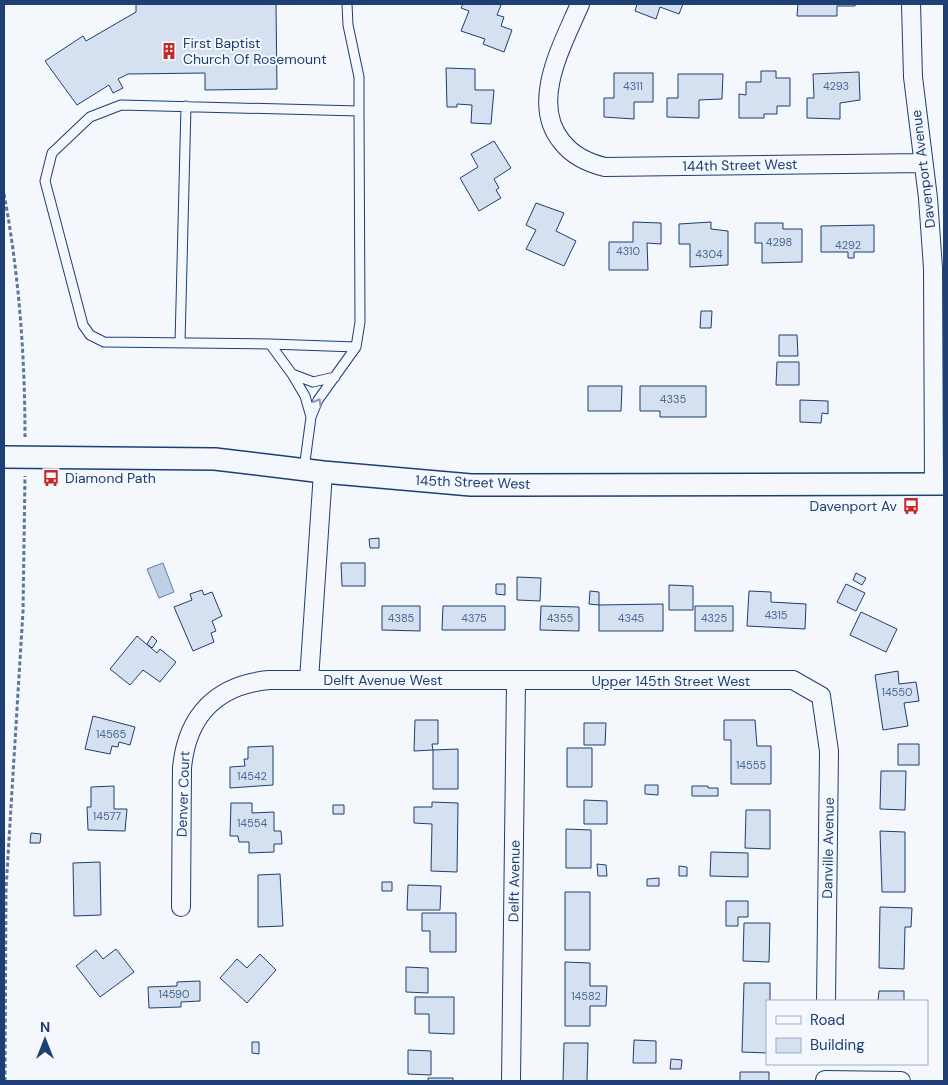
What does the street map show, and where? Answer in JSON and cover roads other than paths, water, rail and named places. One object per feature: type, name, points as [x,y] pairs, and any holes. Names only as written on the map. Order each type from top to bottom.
[{"type":"street","name":"144th Street West","points":[[580,4],[550,81],[547,96],[549,119],[555,132],[564,145],[583,160],[605,167],[923,163]]},
{"type":"street","name":"Davenport Avenue","points":[[911,4],[913,77],[931,232],[939,484]]},
{"type":"street","name":"145th Street West","points":[[4,457],[215,459],[471,485],[939,484]]},
{"type":"street","name":"Delft Avenue West","points":[[314,470],[309,680],[516,681]]},
{"type":"street","name":"Denver Court","points":[[181,907],[183,750],[188,734],[196,719],[220,694],[252,682],[309,680]]},
{"type":"street","name":"Upper 145th Street West","points":[[516,681],[793,680],[822,696]]},
{"type":"street","name":"Delft Avenue","points":[[511,1081],[516,681]]},
{"type":"street","name":"Danville Avenue","points":[[822,696],[829,751],[826,1000]]},
{"type":"street","points":[[825,1075],[901,1081]]},
{"type":"lane","points":[[310,417],[318,400],[356,347],[360,322],[359,77],[348,25],[347,4]]},
{"type":"lane","points":[[356,347],[104,342],[90,336],[83,325],[45,180],[52,152],[90,117],[121,105],[359,110]]},
{"type":"lane","points":[[180,343],[186,106]]},
{"type":"lane","points":[[270,344],[305,396],[310,417],[314,470]]},
{"type":"lane","points":[[292,374],[313,382],[335,376]]},
{"type":"water","points":[[163,563],[174,592],[159,598],[147,569]]},
{"type":"place","name":"First Baptist Church Of Rosemount","points":[[169,51]]},
{"type":"place","name":"Diamond Path","points":[[51,478]]},
{"type":"place","name":"Davenport Av","points":[[911,506]]}]
